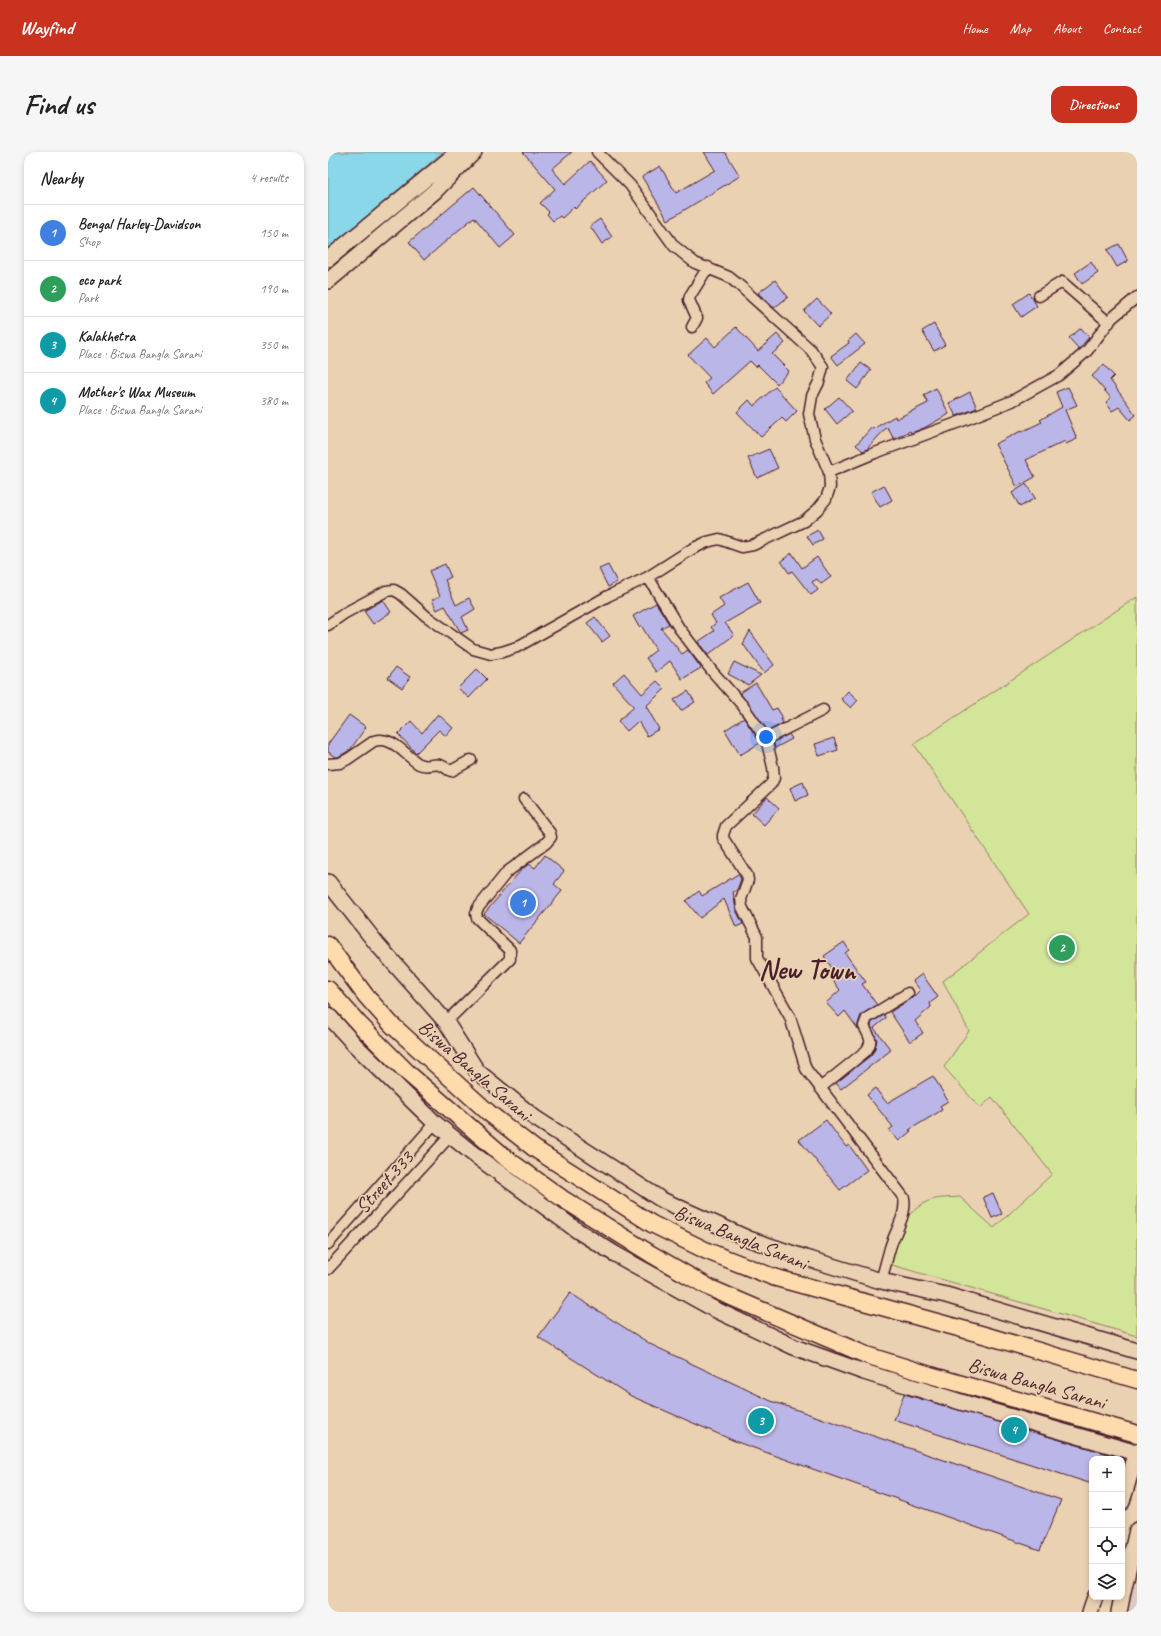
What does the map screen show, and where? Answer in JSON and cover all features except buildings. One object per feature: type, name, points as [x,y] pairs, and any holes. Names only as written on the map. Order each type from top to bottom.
[{"type":"main road","name":"Biswa Bangla Sarani","points":[[328,945],[366,996],[391,1024],[489,1113],[535,1149],[652,1224],[707,1251],[773,1277],[984,1335],[1137,1380]]},
{"type":"main road","name":"Biswa Bangla Sarani","points":[[328,989],[360,1025],[409,1074],[508,1159],[563,1199],[651,1254],[710,1288],[866,1355],[930,1375],[1137,1434]]},
{"type":"street","points":[[328,259],[458,152]]},
{"type":"street","points":[[328,281],[435,191],[474,152]]},
{"type":"street","points":[[328,624],[386,591],[394,590],[401,594],[426,616],[473,649],[482,653],[491,654],[517,647],[608,596],[648,577],[692,549],[707,542],[719,539],[742,547],[753,545],[804,521],[817,510],[826,499],[830,487],[829,472],[815,439],[809,414],[812,396],[819,382],[823,367],[811,350],[729,277],[696,263],[674,246],[630,185],[597,152]]},
{"type":"street","points":[[692,327],[697,318],[689,300],[690,296],[708,267]]},
{"type":"street","points":[[1039,296],[1062,282],[1109,323]]},
{"type":"street","points":[[829,472],[876,452],[1012,401],[1059,375],[1087,351],[1109,323],[1137,297]]},
{"type":"street","points":[[648,577],[679,628],[712,671],[743,706],[766,739],[773,767],[774,778],[771,784],[726,826],[723,838],[747,875],[748,880],[741,899],[742,907],[757,937],[757,958],[790,1017],[806,1068],[904,1198],[905,1204],[902,1217],[890,1248],[881,1281]]},
{"type":"street","points":[[766,739],[823,710]]},
{"type":"street","points":[[328,764],[344,761],[379,739],[386,740],[394,744],[419,764],[425,766],[440,764],[451,771],[471,760]]},
{"type":"street","points":[[446,1022],[510,958],[510,950],[478,918],[476,913],[478,908],[507,872],[546,843],[551,837],[550,833],[524,799]]},
{"type":"street","points":[[328,882],[377,944],[446,1022],[477,1071],[492,1085],[535,1118],[662,1200],[749,1239],[881,1281],[946,1294],[1137,1351]]},
{"type":"street","points":[[820,1088],[866,1051],[871,1041],[864,1026],[867,1018],[908,993]]},
{"type":"street","points":[[328,1015],[355,1045],[450,1136],[472,1154],[578,1231],[615,1254],[712,1308],[794,1347],[864,1372],[977,1407],[1137,1452],[1125,1492]]},
{"type":"street","name":"Street 333","points":[[328,1244],[435,1123]]},
{"type":"street","name":"Street 333","points":[[328,1270],[450,1136]]},
{"type":"street","points":[[1125,1583],[1137,1530]]},
{"type":"street","points":[[1090,1612],[1094,1600]]},
{"type":"street","points":[[1119,1612],[1121,1600]]},
{"type":"shaded area","points":[[1137,1549],[1137,1612],[1119,1612],[1122,1600],[1125,1600],[1125,1591]]},
{"type":"green space","points":[[1137,597],[1137,1336],[892,1265],[897,1238],[903,1223],[911,1213],[926,1202],[936,1199],[960,1197],[994,1228],[1052,1174],[992,1097],[980,1108],[944,1067],[969,1031],[943,981],[1029,914],[914,744]]},
{"type":"water","points":[[328,152],[443,152],[328,249]]},
{"type":"place","name":"Bengal Harley-Davidson","points":[[523,903]]},
{"type":"place","name":"eco park","points":[[1062,948]]},
{"type":"place","name":"Kalakhetra","points":[[761,1421]]},
{"type":"place","name":"Mother's Wax Museum","points":[[1014,1430]]},
{"type":"district","name":"New Town","points":[[807,969]]}]
